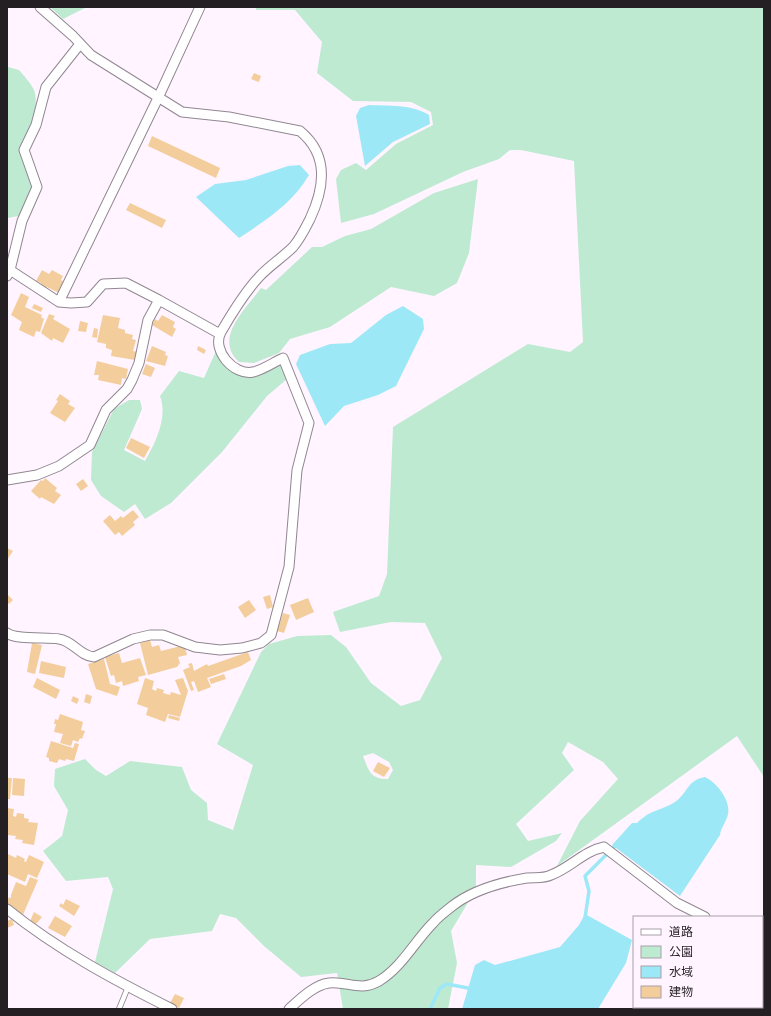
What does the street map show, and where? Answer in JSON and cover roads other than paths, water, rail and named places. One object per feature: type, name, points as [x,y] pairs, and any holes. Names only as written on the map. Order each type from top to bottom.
[{"type":"street","points":[[8,637],[60,639],[75,646],[88,656],[94,657],[134,639],[150,635],[163,635],[207,650],[242,648],[261,643],[270,635],[282,599],[289,568],[297,470],[309,423],[283,358],[252,372],[238,370],[221,354],[220,334],[242,298],[259,277],[293,247],[303,233],[320,197],[322,185],[321,167],[317,153],[300,131],[229,116],[182,112],[91,55],[40,7]]},
{"type":"street","points":[[59,302],[158,98],[200,7]]},
{"type":"street","points":[[80,44],[46,88],[36,125],[24,150],[38,187],[22,221],[9,273],[59,302],[87,302],[103,284],[126,283],[220,334]]},
{"type":"street","points":[[7,480],[37,475],[48,471],[59,466],[90,445],[106,410],[127,389],[132,380],[139,363],[148,320],[159,300]]},
{"type":"street","points":[[289,1009],[316,987],[328,983],[341,983],[356,987],[369,985],[380,980],[407,954],[433,922],[453,906],[478,892],[506,883],[551,876],[595,849],[604,847],[677,903],[703,916]]},
{"type":"street","points":[[7,909],[23,922],[103,974],[172,1009]]},
{"type":"lane","points":[[119,1009],[128,987]]},
{"type":"water","points":[[369,105],[400,106],[422,111],[429,115],[430,124],[393,142],[365,166],[356,116],[360,108]]},
{"type":"water","points":[[300,165],[309,175],[295,195],[278,211],[239,238],[196,197],[215,184],[246,180],[288,166]]},
{"type":"water","points":[[403,306],[423,319],[424,329],[396,386],[378,395],[344,406],[325,426],[296,364],[300,355],[330,344],[351,343],[386,315]]},
{"type":"water","points":[[705,777],[714,783],[722,792],[727,803],[728,814],[720,835],[680,896],[612,845],[632,823],[637,823],[647,815],[675,802],[691,784]]},
{"type":"water","points":[[585,914],[632,940],[626,963],[598,1009],[462,1009],[475,965],[484,960],[495,965],[560,947],[579,925]]},
{"type":"waterway","points":[[585,918],[589,891],[585,876],[617,844]]},
{"type":"waterway","points":[[430,1009],[440,988],[447,984],[473,989]]}]
